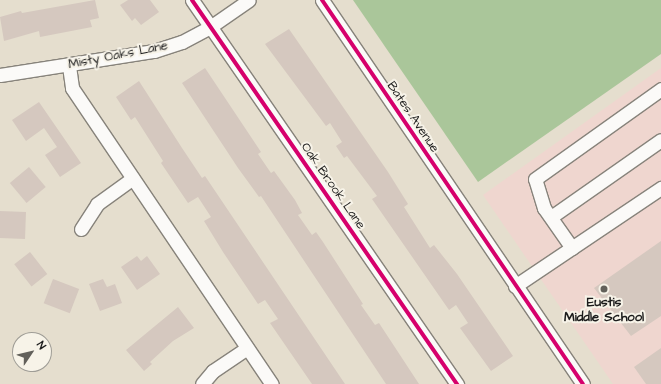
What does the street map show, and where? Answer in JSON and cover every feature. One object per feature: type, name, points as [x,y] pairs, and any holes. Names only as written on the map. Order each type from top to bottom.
[{"type":"street","name":"Oak Brook Lane","points":[[192,0],[457,384]]},
{"type":"street","name":"Misty Oaks Lane","points":[[0,75],[70,66],[154,51],[182,42],[210,27],[249,0]]},
{"type":"street","name":"Bates Avenue","points":[[322,0],[583,384]]},
{"type":"street","points":[[70,66],[72,88],[272,384]]},
{"type":"street","points":[[572,248],[539,196],[535,178],[661,89]]},
{"type":"street","points":[[551,217],[661,140]]},
{"type":"street","points":[[81,229],[97,204],[133,178]]},
{"type":"street","points":[[515,286],[661,188]]},
{"type":"street","points":[[202,384],[213,371],[247,348]]},
{"type":"shaded area","name":"Eustis Middle School","points":[[661,68],[661,384],[613,384],[483,195]]},
{"type":"green space","points":[[353,0],[661,0],[661,54],[478,182]]},
{"type":"building","points":[[95,0],[99,18],[90,20],[92,27],[40,37],[39,31],[4,41],[0,17],[21,11],[22,13]]},
{"type":"building","points":[[128,0],[150,0],[159,12],[141,25],[135,18],[132,21],[120,5]]},
{"type":"building","points":[[289,29],[388,172],[408,204],[404,207],[430,248],[434,245],[457,274],[513,356],[491,371],[460,328],[468,323],[456,305],[449,310],[372,199],[377,196],[347,156],[344,158],[336,146],[342,142],[330,123],[326,126],[265,44]]},
{"type":"building","points":[[205,68],[261,152],[258,154],[271,173],[274,171],[295,200],[302,213],[298,215],[312,235],[316,232],[363,304],[361,305],[375,325],[379,323],[419,384],[386,384],[261,196],[259,197],[238,168],[182,83]]},
{"type":"building","points":[[139,81],[202,178],[205,176],[345,384],[312,384],[270,323],[278,319],[265,300],[258,304],[204,221],[211,217],[198,197],[188,203],[161,163],[163,161],[135,117],[131,120],[116,97]]},
{"type":"building","points":[[39,102],[81,163],[60,177],[45,155],[57,147],[44,128],[26,141],[12,120]]},
{"type":"building","points":[[29,167],[46,187],[27,203],[10,183]]},
{"type":"building","points":[[0,211],[26,212],[25,239],[0,238]]},
{"type":"building","points":[[661,241],[661,316],[631,336],[594,288]]},
{"type":"building","points":[[30,252],[47,274],[31,286],[14,264]]},
{"type":"building","points":[[137,256],[141,261],[147,256],[160,274],[137,290],[121,267]]},
{"type":"building","points":[[53,279],[79,289],[70,313],[44,303]]},
{"type":"building","points":[[103,279],[107,287],[115,284],[122,303],[100,311],[89,284]]},
{"type":"building","points":[[178,307],[194,328],[173,341],[150,362],[152,364],[144,371],[126,350]]},
{"type":"building","points":[[661,348],[661,384],[646,384],[634,367]]},
{"type":"cycle path","points":[[192,0],[457,384]]},
{"type":"cycle path","points":[[322,0],[583,384]]},
{"type":"place","name":"Eustis Middle School","points":[[604,289]]}]
